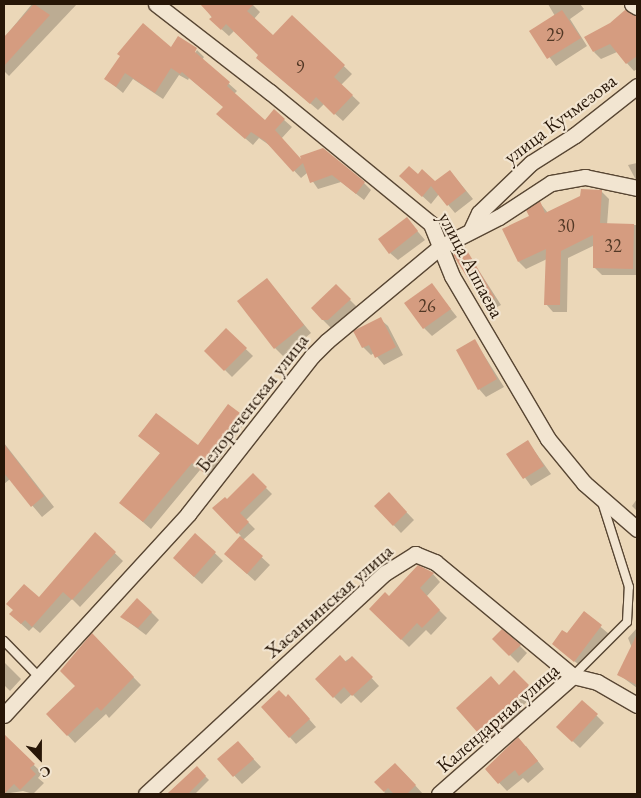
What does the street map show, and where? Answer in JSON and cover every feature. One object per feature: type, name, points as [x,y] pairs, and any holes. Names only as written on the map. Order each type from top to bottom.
[{"type":"street","name":"улица Аппаева","points":[[156,4],[418,210],[431,224],[452,276],[548,439],[578,477],[637,529]]},
{"type":"street","points":[[632,4],[637,8]]},
{"type":"street","name":"улица Кучмезова","points":[[471,230],[479,213],[531,163],[575,135],[634,91]]},
{"type":"street","name":"Белореченская улица","points":[[4,715],[188,514],[312,356],[440,247],[551,183],[570,177],[585,177],[637,188]]},
{"type":"street","name":"Хасаньинская улица","points":[[146,794],[384,573],[415,554],[435,562],[573,676]]},
{"type":"street","name":"Календарная улица","points":[[439,794],[573,676],[597,682],[637,705]]},
{"type":"lane","points":[[573,676],[626,622],[629,587],[601,496]]},
{"type":"lane","points":[[4,641],[38,676]]},
{"type":"building","points":[[34,4],[50,15],[4,66],[4,37]]},
{"type":"building","points":[[200,4],[254,4],[247,11],[273,35],[292,15],[345,65],[334,77],[353,95],[334,115],[316,97],[310,104],[256,58],[258,55],[226,24],[221,30],[209,19],[212,17]]},
{"type":"building","points":[[562,10],[581,38],[547,59],[529,31]]},
{"type":"building","points":[[625,10],[637,16],[637,56],[626,64],[610,44],[593,52],[584,37],[610,23]]},
{"type":"building","points":[[143,23],[171,47],[178,36],[197,48],[195,52],[230,82],[227,86],[265,120],[274,109],[285,119],[275,130],[301,159],[300,156],[323,148],[365,182],[356,194],[332,175],[310,183],[303,163],[293,172],[265,141],[251,132],[245,139],[216,114],[223,107],[182,72],[180,74],[171,68],[155,93],[125,73],[116,87],[104,79],[120,56],[117,54]]},
{"type":"building","points":[[409,166],[418,174],[422,169],[435,181],[450,170],[466,191],[447,206],[431,186],[422,197],[399,176]]},
{"type":"building","points":[[581,189],[602,190],[600,223],[634,224],[633,269],[593,268],[593,235],[561,251],[560,305],[544,305],[546,249],[518,262],[502,229],[529,216],[526,210],[540,201],[545,213],[580,196]]},
{"type":"building","points":[[407,217],[418,231],[389,254],[378,239]]},
{"type":"building","points":[[465,247],[495,298],[484,304],[453,255]]},
{"type":"building","points":[[267,278],[304,325],[274,349],[237,301]]},
{"type":"building","points":[[432,283],[451,309],[423,329],[404,303]]},
{"type":"building","points":[[336,284],[351,299],[328,320],[322,320],[311,308]]},
{"type":"building","points":[[381,317],[396,347],[375,358],[369,345],[362,348],[353,331]]},
{"type":"building","points":[[226,328],[247,348],[224,371],[204,351]]},
{"type":"building","points":[[475,339],[497,379],[478,390],[456,350]]},
{"type":"building","points":[[228,404],[240,413],[210,455],[213,458],[203,472],[192,463],[143,522],[119,503],[160,453],[138,436],[156,413],[198,445]]},
{"type":"building","points":[[528,440],[544,466],[523,479],[506,454]]},
{"type":"building","points":[[4,444],[44,496],[31,507],[4,473]]},
{"type":"building","points":[[253,473],[267,487],[240,513],[249,522],[237,534],[212,508],[225,497],[227,499]]},
{"type":"building","points":[[389,492],[407,512],[393,526],[374,506]]},
{"type":"building","points":[[95,532],[116,552],[72,600],[63,592],[32,627],[25,620],[21,624],[9,614],[13,610],[6,604],[24,584],[39,597]]},
{"type":"building","points":[[195,533],[216,552],[194,577],[173,558]]},
{"type":"building","points":[[240,536],[263,556],[247,574],[224,554]]},
{"type":"building","points":[[418,565],[434,573],[420,588],[440,610],[422,628],[417,623],[401,640],[369,609],[385,592],[389,596]]},
{"type":"building","points":[[137,598],[152,612],[138,628],[120,617]]},
{"type":"building","points":[[584,611],[602,625],[574,662],[552,644],[562,630],[567,633]]},
{"type":"building","points":[[502,629],[521,645],[509,656],[492,639]]},
{"type":"building","points":[[92,633],[134,677],[101,711],[97,707],[67,736],[46,714],[75,686],[60,671]]},
{"type":"building","points":[[637,634],[637,685],[617,675]]},
{"type":"building","points":[[340,655],[346,662],[352,656],[373,677],[352,696],[344,687],[333,698],[315,679]]},
{"type":"building","points":[[514,670],[529,685],[514,701],[518,705],[503,719],[506,722],[485,741],[456,708],[491,676],[499,685]]},
{"type":"building","points":[[279,690],[286,697],[288,694],[310,719],[289,738],[261,707]]},
{"type":"building","points":[[582,700],[598,714],[572,742],[556,727]]},
{"type":"building","points":[[4,734],[35,764],[30,768],[36,774],[20,790],[14,784],[4,794]]},
{"type":"building","points":[[518,737],[538,761],[519,776],[515,770],[498,784],[485,769]]},
{"type":"building","points":[[238,741],[254,759],[233,777],[217,759]]},
{"type":"building","points":[[395,763],[416,785],[407,794],[394,794],[388,788],[384,792],[374,782]]},
{"type":"building","points":[[197,766],[206,776],[188,794],[167,794]]}]
